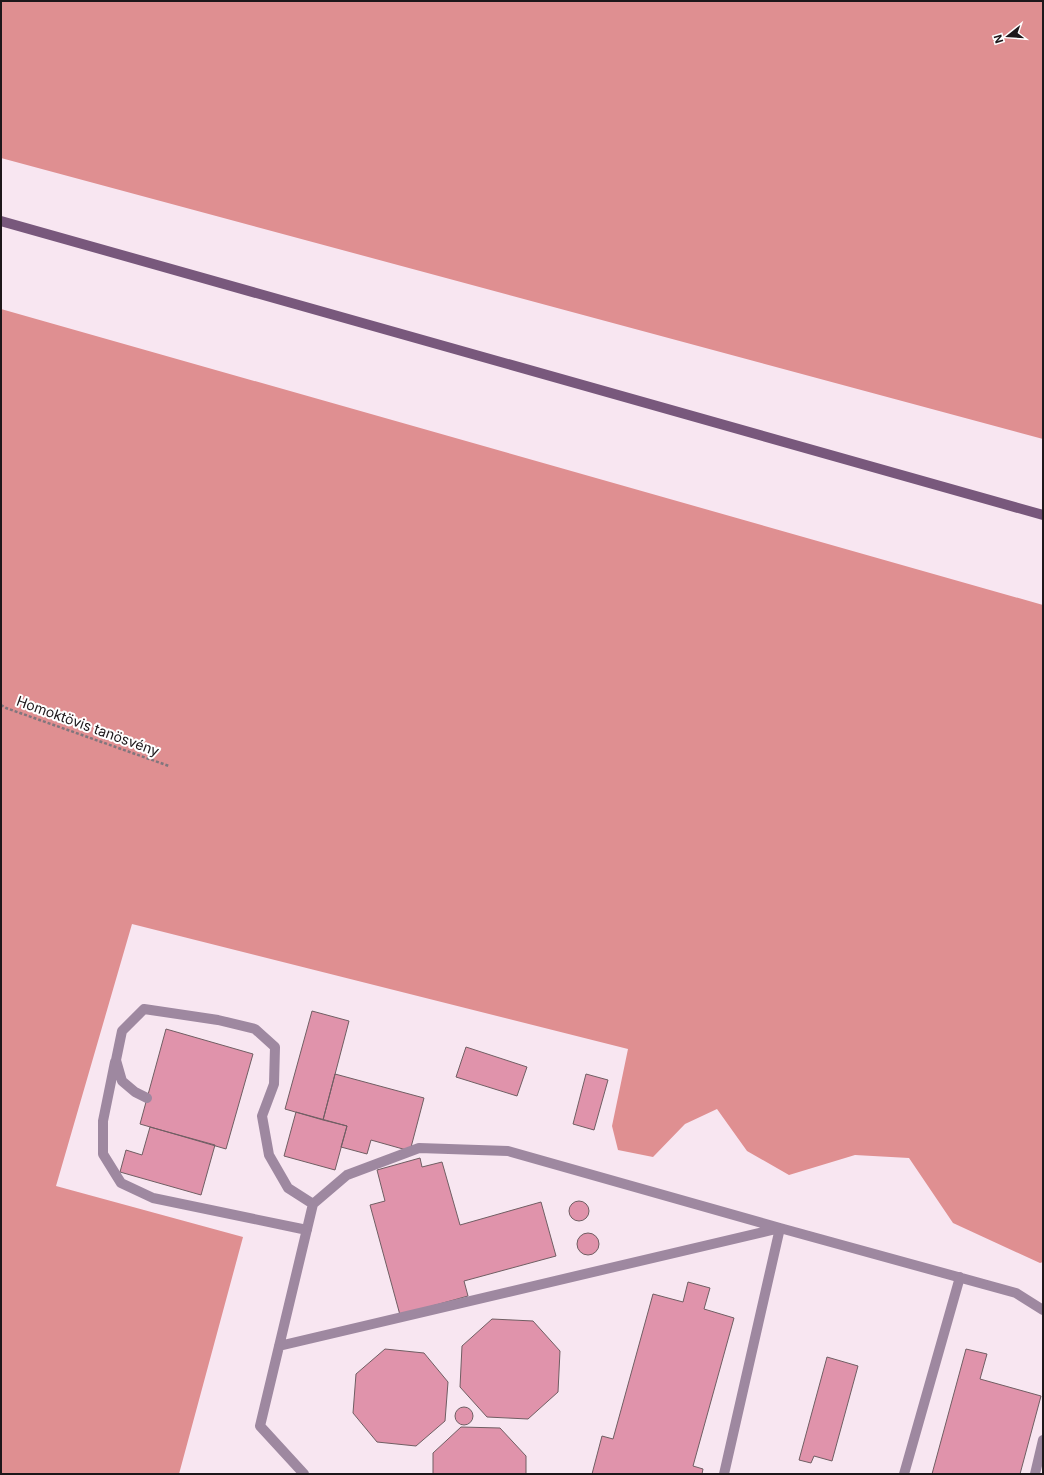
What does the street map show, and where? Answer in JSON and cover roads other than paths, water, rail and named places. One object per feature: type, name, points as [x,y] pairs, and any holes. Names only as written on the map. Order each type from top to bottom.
[{"type":"main road","points":[[1,221],[1043,515]]},
{"type":"lane","points":[[307,1230],[153,1198],[121,1183],[103,1154],[102,1121],[122,1031],[144,1009],[218,1020],[255,1030],[276,1047],[274,1084],[262,1116],[270,1155],[288,1188],[313,1204]]},
{"type":"lane","points":[[116,1060],[122,1081],[135,1092],[147,1098]]},
{"type":"lane","points":[[304,1474],[260,1426],[313,1204],[347,1175],[419,1148],[508,1151],[1016,1293],[1043,1310]]},
{"type":"lane","points":[[279,1346],[780,1228]]},
{"type":"lane","points":[[724,1474],[780,1228]]},
{"type":"lane","points":[[904,1474],[960,1277]]},
{"type":"lane","points":[[1035,1474],[1043,1440]]}]
